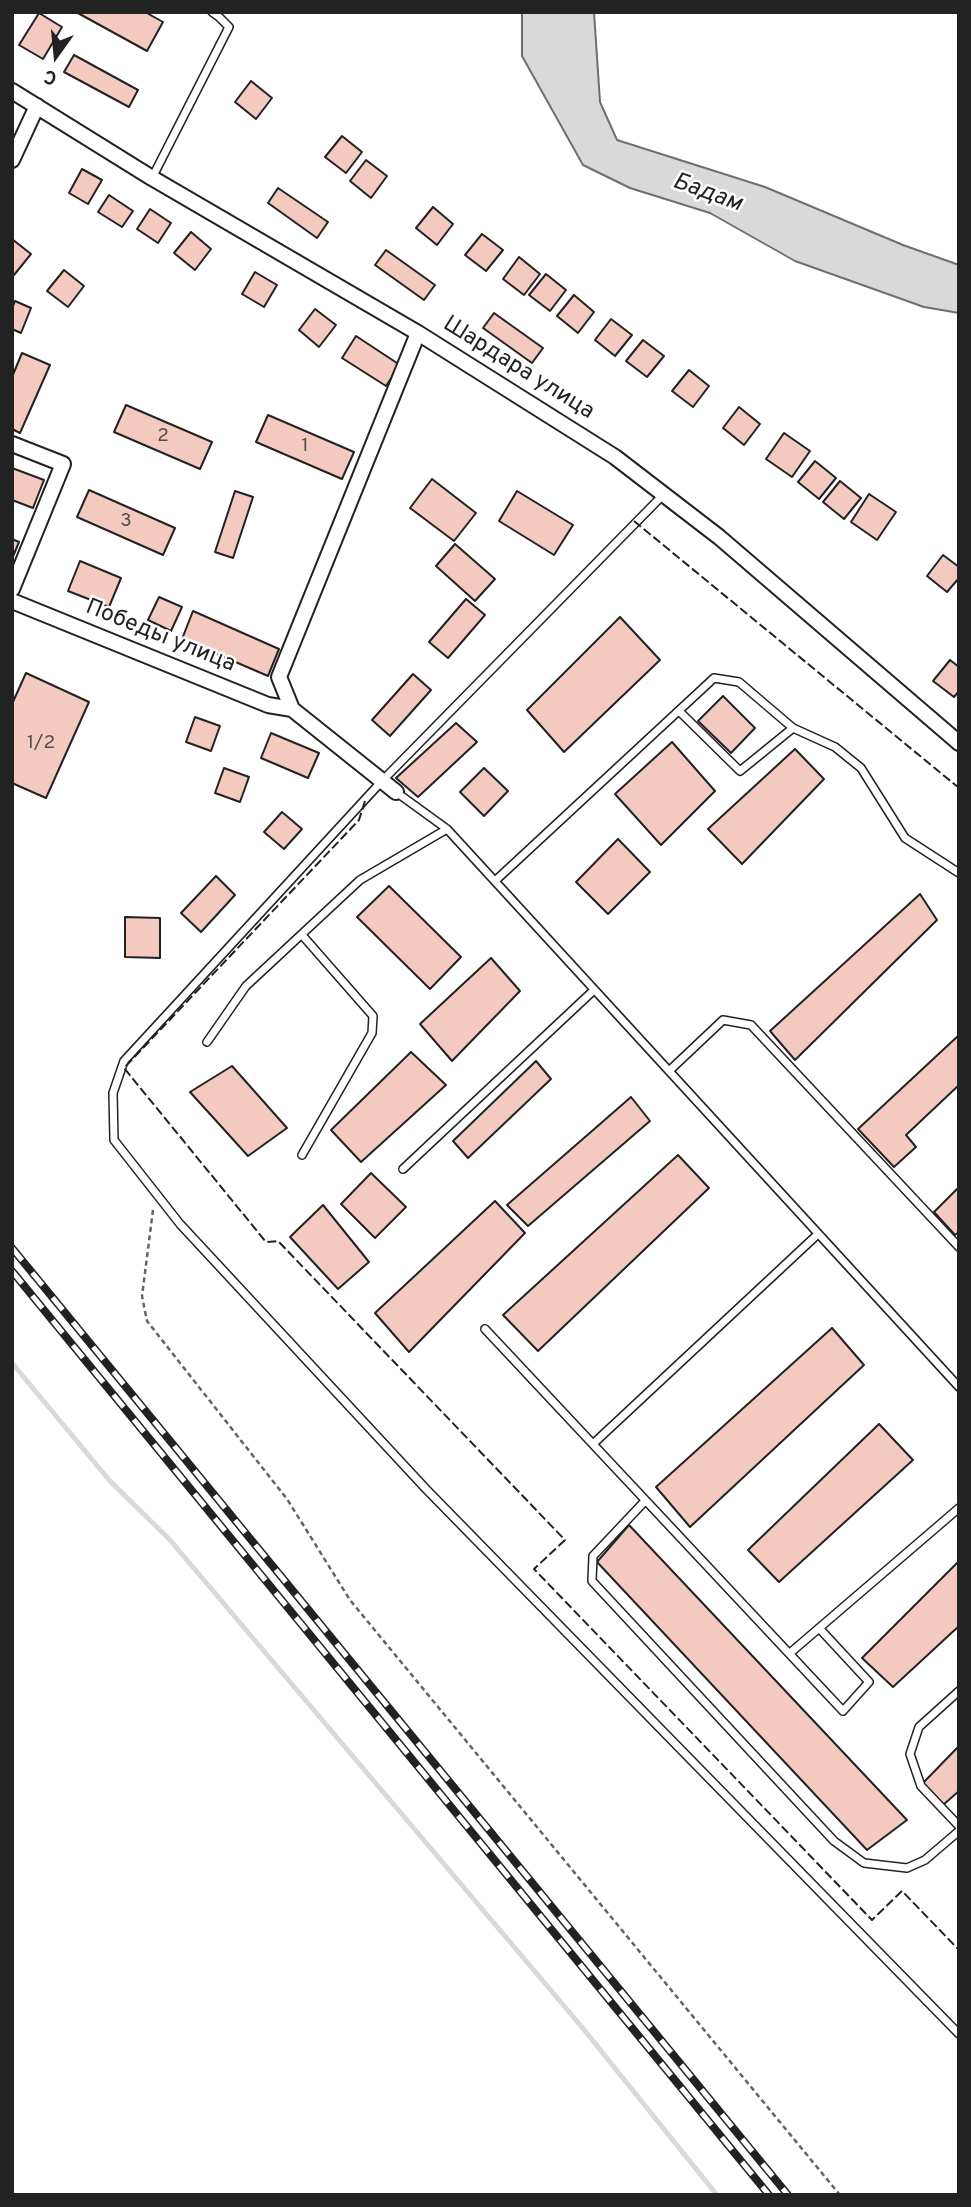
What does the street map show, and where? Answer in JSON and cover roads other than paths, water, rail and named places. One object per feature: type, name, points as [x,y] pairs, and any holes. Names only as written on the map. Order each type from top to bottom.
[{"type":"street","name":"Шардара улица","points":[[12,91],[152,178],[418,333],[615,457],[719,537],[959,743]]},
{"type":"street","points":[[12,160],[37,106]]},
{"type":"street","points":[[396,792],[292,709],[279,677],[418,333]]},
{"type":"street","points":[[12,444],[63,464],[12,589]]},
{"type":"street","name":"Победы улица","points":[[12,601],[268,705],[292,709]]},
{"type":"lane","points":[[152,178],[229,27],[212,12]]},
{"type":"lane","points":[[663,494],[382,780],[124,1060],[113,1093],[114,1140],[180,1224],[426,1489],[959,2034]]},
{"type":"lane","points":[[495,881],[714,678],[738,682],[793,728],[835,747],[861,768],[905,838],[959,873]]},
{"type":"lane","points":[[679,711],[740,771],[793,728]]},
{"type":"lane","points":[[396,792],[447,829],[959,1387]]},
{"type":"lane","points":[[207,1042],[246,986],[360,880],[447,829]]},
{"type":"lane","points":[[302,935],[373,1016],[372,1033],[302,1155]]},
{"type":"lane","points":[[402,1169],[594,990]]},
{"type":"lane","points":[[669,1071],[723,1020],[751,1025],[959,1247]]},
{"type":"lane","points":[[594,1443],[818,1234]]},
{"type":"lane","points":[[485,1329],[843,1711],[869,1682],[819,1628]]},
{"type":"lane","points":[[645,1501],[593,1556],[592,1581],[834,1841],[863,1863],[907,1868],[925,1860],[959,1829],[921,1786],[910,1754],[919,1727],[959,1691]]},
{"type":"lane","points":[[790,1653],[959,1508]]},
{"type":"water","name":"Бадам","points":[[522,12],[594,12],[600,102],[617,140],[765,187],[903,245],[959,265],[959,313],[924,307],[795,261],[710,213],[630,188],[583,165],[522,56]]},
{"type":"waterway","points":[[12,1363],[110,1481],[170,1540],[581,2026],[717,2195]]},
{"type":"railway","points":[[12,1248],[788,2195]]},
{"type":"railway","points":[[12,1271],[769,2195]]}]
